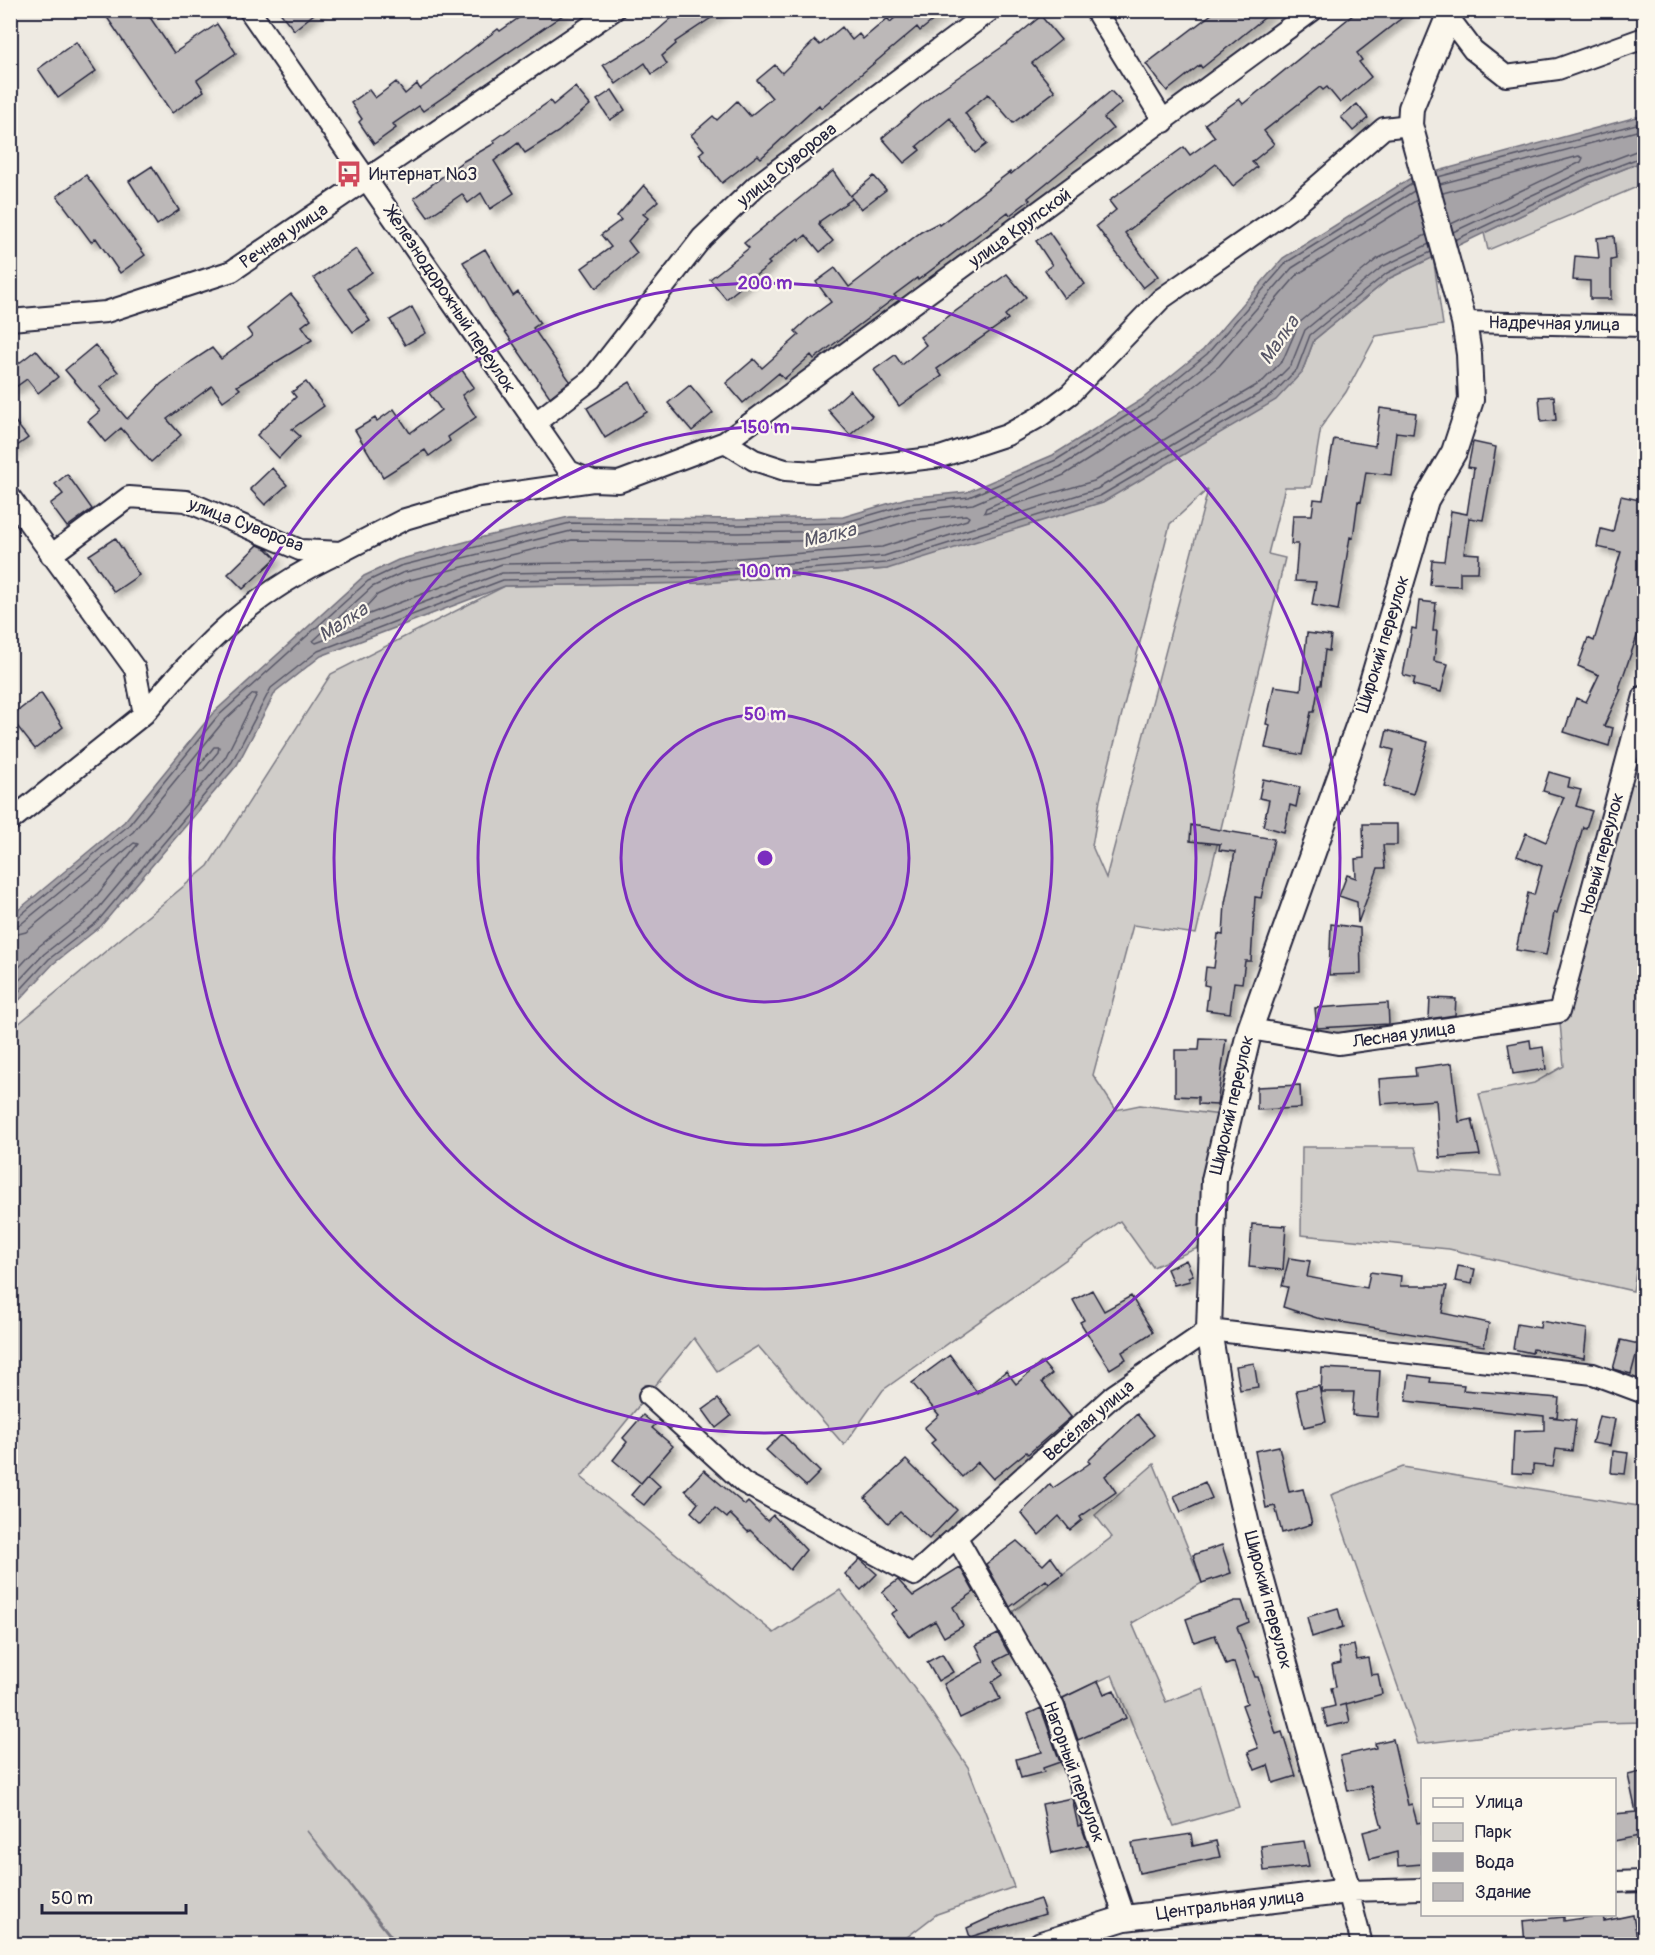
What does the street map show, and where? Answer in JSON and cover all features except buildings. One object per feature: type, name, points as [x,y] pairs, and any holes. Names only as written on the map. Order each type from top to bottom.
[{"type":"street","name":"Железнодорожный переулок","points":[[249,10],[569,471],[593,481]]},
{"type":"street","name":"Речная улица","points":[[10,320],[106,312],[232,271],[614,10]]},
{"type":"street","name":"улица Суворова","points":[[535,423],[592,379],[702,238],[757,185],[991,10]]},
{"type":"street","points":[[1095,10],[1164,122]]},
{"type":"street","name":"улица Крупской","points":[[593,481],[619,482],[725,442],[1164,122],[1313,10]]},
{"type":"street","points":[[1450,14],[1473,50],[1506,76],[1558,69],[1644,38]]},
{"type":"street","points":[[725,442],[754,460],[785,470],[815,471],[895,464],[939,457],[1006,435],[1039,417],[1070,394],[1161,299],[1296,204],[1384,128],[1410,125],[1411,108],[1450,14]]},
{"type":"street","name":"Широкий переулок","points":[[1362,1944],[1250,1538],[1226,1435],[1209,1330],[1214,1180],[1250,1029],[1363,712],[1426,500],[1454,452],[1471,400],[1469,354],[1464,322],[1410,125]]},
{"type":"street","name":"Надречная улица","points":[[1464,322],[1644,326]]},
{"type":"street","points":[[10,821],[144,714],[193,656],[228,622],[305,569],[405,519],[480,497],[593,481]]},
{"type":"street","points":[[10,497],[135,669],[144,714]]},
{"type":"street","name":"улица Суворова","points":[[51,555],[129,497],[186,501],[300,550],[341,552]]},
{"type":"street","name":"Новый переулок","points":[[1559,1012],[1644,696]]},
{"type":"street","name":"Лесная улица","points":[[1250,1029],[1338,1044],[1559,1012]]},
{"type":"street","points":[[1209,1330],[1593,1374],[1644,1394]]},
{"type":"street","name":"Весёлая улица","points":[[649,1396],[744,1483],[914,1575],[1114,1395],[1209,1330]]},
{"type":"street","name":"Нагорный переулок","points":[[957,1538],[1054,1707],[1125,1918]]},
{"type":"street","points":[[1616,1882],[1644,1881]]},
{"type":"street","name":"Центральная улица","points":[[1041,1944],[1125,1918],[1348,1891],[1421,1889]]},
{"type":"green space","points":[[1644,161],[1644,184],[1488,250],[1484,233],[1591,182]]},
{"type":"green space","points":[[1433,257],[1443,325],[1376,336],[1346,392],[1321,427],[1311,487],[1285,487],[1268,554],[1285,558],[1196,934],[1133,925],[1093,1075],[1116,1110],[1140,1105],[1229,1116],[1212,1242],[1153,1267],[1120,1221],[883,1390],[844,1445],[758,1346],[717,1371],[694,1338],[581,1477],[774,1633],[840,1590],[923,1700],[968,1767],[1014,1887],[937,1914],[898,1944],[398,1944],[307,1831],[396,1944],[11,1944],[11,1030],[208,866],[331,674],[505,586],[701,583],[887,569],[1302,372],[1314,340],[1390,278]],"holes":[[[1208,490],[1106,878],[1092,846],[1100,800],[1170,524]]]},
{"type":"green space","points":[[1622,781],[1644,787],[1644,1239],[1641,1238],[1633,1291],[1449,1249],[1301,1235],[1302,1147],[1415,1147],[1421,1170],[1501,1176],[1479,1094],[1534,1083],[1564,1066],[1559,1012]]},
{"type":"green space","points":[[1154,1464],[1202,1583],[1132,1623],[1166,1702],[1203,1688],[1239,1807],[1174,1826],[1112,1675],[1062,1698],[1048,1697],[1003,1619],[1112,1537],[1095,1515]]},
{"type":"green space","points":[[1403,1467],[1644,1507],[1644,1722],[1598,1723],[1418,1744],[1331,1495]]},
{"type":"water","name":"Малка","points":[[1644,115],[1644,161],[1591,182],[1390,278],[1314,340],[1302,372],[1276,400],[1103,502],[887,569],[701,583],[505,586],[321,656],[276,691],[237,765],[101,926],[53,964],[11,1009],[11,916],[124,822],[213,713],[364,576],[398,560],[569,517],[738,519],[843,517],[907,498],[967,492],[1053,455],[1141,400],[1203,350],[1283,258],[1409,179]]},
{"type":"place","name":"Интернат №3","points":[[349,174]]}]
